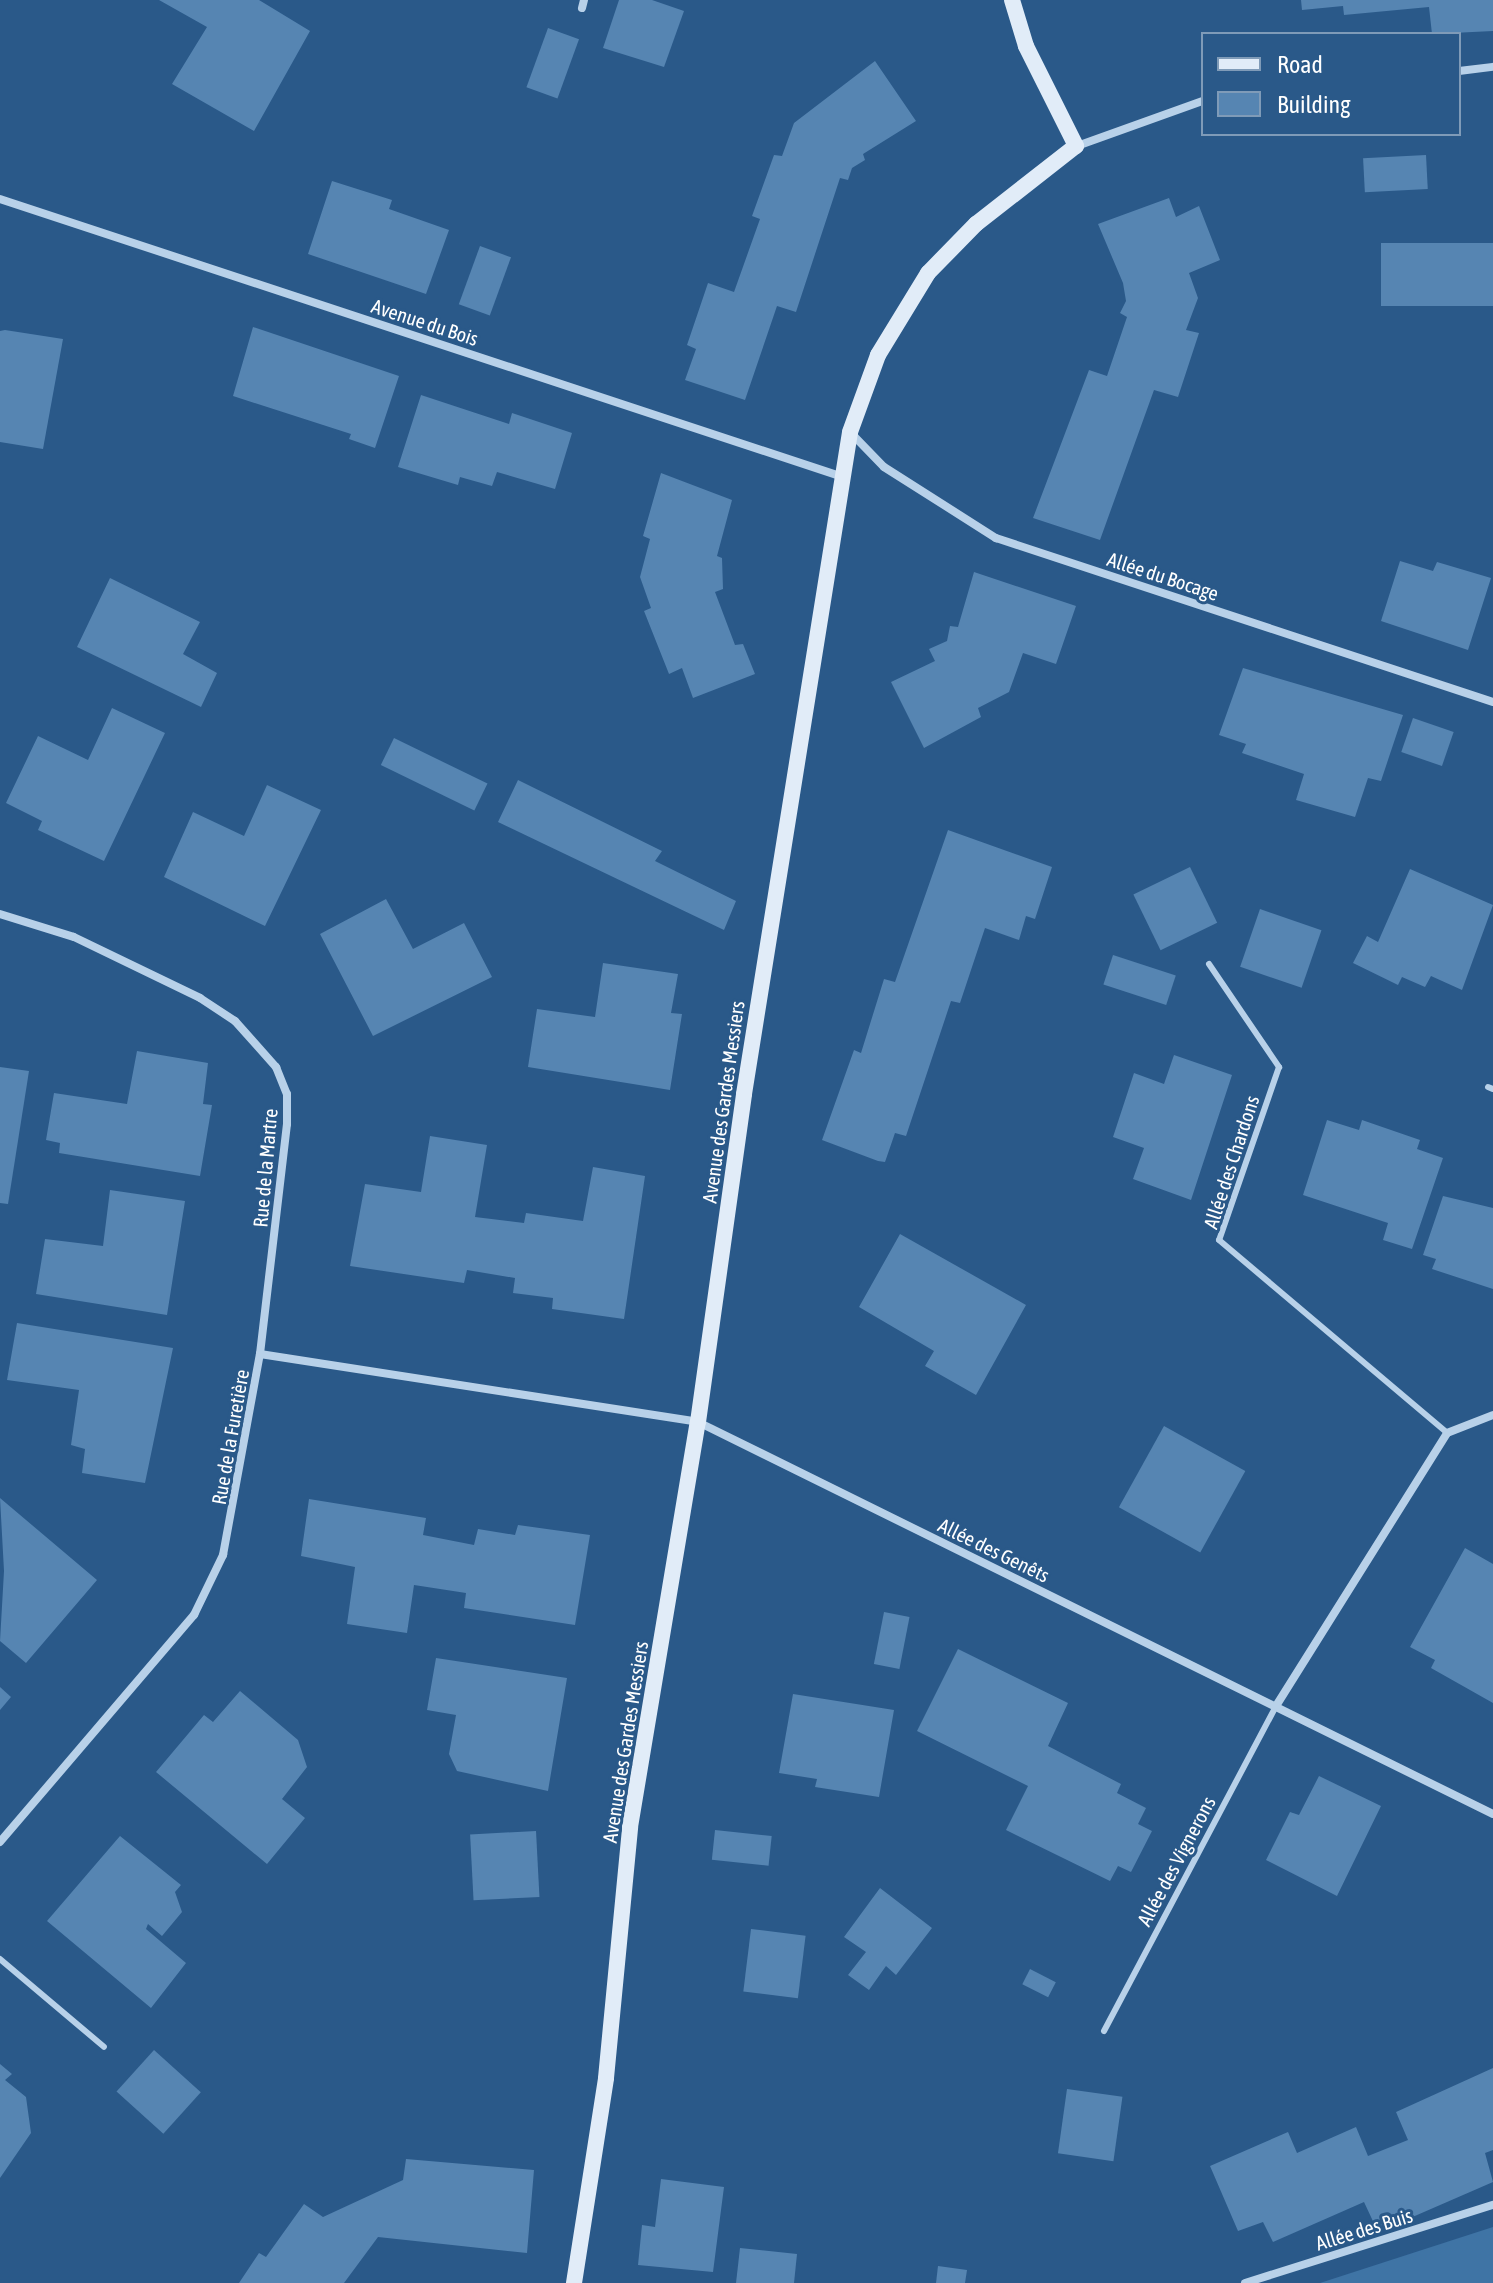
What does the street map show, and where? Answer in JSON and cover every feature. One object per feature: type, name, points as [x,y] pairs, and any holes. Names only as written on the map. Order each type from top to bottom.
[{"type":"street","points":[[1012,0],[1026,46],[1076,146]]},
{"type":"street","points":[[1461,71],[1493,67]]},
{"type":"street","name":"Avenue des Gardes Messiers","points":[[574,2283],[606,2078],[630,1827],[698,1422],[840,476],[850,432],[878,355],[928,273],[976,224],[1076,146],[1201,102]]},
{"type":"street","name":"Avenue du Bois","points":[[0,199],[840,476]]},
{"type":"street","name":"Allée du Bocage","points":[[850,432],[884,467],[996,538],[1493,702]]},
{"type":"street","name":"Rue de la Martre","points":[[0,914],[74,937],[200,998],[235,1021],[276,1067],[287,1094],[287,1124],[260,1354]]},
{"type":"street","name":"Rue de la Furetière","points":[[0,1842],[194,1615],[223,1555],[236,1503],[260,1354],[698,1422]]},
{"type":"street","points":[[1276,1706],[1447,1433],[1493,1415]]},
{"type":"street","name":"Allée des Genêts","points":[[698,1422],[1493,1814]]},
{"type":"street","name":"Allée des Buis","points":[[1245,2283],[1493,2205]]},
{"type":"lane","name":"Allée des Chardons","points":[[1209,964],[1279,1067],[1219,1240],[1447,1433]]},
{"type":"lane","name":"Allée des Vignerons","points":[[1104,2031],[1276,1706]]},
{"type":"lane","points":[[0,1959],[104,2047]]},
{"type":"shaded area","points":[[1493,2227],[1493,2283],[1320,2283]]},
{"type":"building","points":[[159,0],[259,0],[310,31],[254,131],[172,84],[207,27]]},
{"type":"building","points":[[619,0],[652,0],[684,11],[664,67],[603,48]]},
{"type":"building","points":[[1301,0],[1493,0],[1493,31],[1432,32],[1429,7],[1344,15],[1343,6],[1302,10]]},
{"type":"building","points":[[548,28],[579,39],[557,98],[526,87]]},
{"type":"building","points":[[875,61],[916,121],[863,154],[865,160],[852,168],[848,180],[840,178],[796,312],[777,306],[745,400],[685,380],[696,349],[687,345],[708,283],[734,292],[760,219],[752,216],[774,155],[782,156],[794,123]]},
{"type":"building","points":[[1426,155],[1428,189],[1365,192],[1363,158]]},
{"type":"building","points":[[332,181],[392,200],[389,209],[449,230],[426,294],[308,254]]},
{"type":"building","points":[[1169,198],[1176,217],[1199,206],[1220,260],[1189,273],[1198,298],[1186,330],[1199,333],[1178,397],[1154,390],[1100,540],[1033,518],[1089,370],[1107,376],[1127,317],[1120,313],[1126,301],[1123,283],[1098,224]]},
{"type":"building","points":[[1381,243],[1493,243],[1493,306],[1381,306]]},
{"type":"building","points":[[480,246],[511,257],[490,316],[459,304]]},
{"type":"building","points":[[253,327],[399,376],[375,448],[349,439],[351,434],[233,396]]},
{"type":"building","points":[[0,331],[63,339],[43,449],[0,442]]},
{"type":"building","points":[[421,395],[509,424],[512,413],[572,433],[555,489],[497,472],[492,486],[460,477],[458,485],[398,467]]},
{"type":"building","points":[[661,473],[732,500],[717,556],[722,558],[723,589],[715,592],[735,645],[743,644],[755,674],[693,698],[682,668],[669,674],[644,611],[651,608],[640,577],[650,539],[643,536]]},
{"type":"building","points":[[1400,561],[1433,571],[1437,562],[1491,578],[1468,650],[1381,621]]},
{"type":"building","points":[[974,572],[1076,606],[1056,664],[1023,653],[1009,692],[978,708],[981,717],[924,748],[891,682],[935,661],[929,649],[947,641],[950,626],[958,627]]},
{"type":"building","points":[[110,578],[200,622],[183,654],[217,673],[201,707],[77,647]]},
{"type":"building","points":[[1243,668],[1403,715],[1381,781],[1368,778],[1355,817],[1296,800],[1304,774],[1242,753],[1246,744],[1219,735]]},
{"type":"building","points":[[112,708],[165,733],[104,861],[38,830],[42,821],[6,803],[38,736],[88,760]]},
{"type":"building","points":[[1413,718],[1454,732],[1442,766],[1401,752]]},
{"type":"building","points":[[394,738],[487,784],[474,811],[381,765]]},
{"type":"building","points":[[518,780],[662,851],[655,861],[736,901],[724,930],[498,822]]},
{"type":"building","points":[[267,785],[321,810],[265,926],[164,877],[193,812],[244,836]]},
{"type":"building","points":[[948,830],[1052,867],[1035,919],[1026,916],[1019,940],[985,928],[960,1003],[951,1001],[906,1136],[895,1133],[885,1162],[878,1161],[822,1140],[854,1050],[861,1053],[884,979],[895,982]]},
{"type":"building","points":[[1190,867],[1217,923],[1161,950],[1133,895]]},
{"type":"building","points":[[1410,869],[1493,905],[1462,990],[1431,976],[1425,987],[1402,977],[1398,985],[1353,963],[1367,936],[1378,942]]},
{"type":"building","points":[[386,899],[413,949],[464,923],[492,977],[373,1036],[320,934]]},
{"type":"building","points":[[1260,909],[1321,930],[1302,988],[1240,967]]},
{"type":"building","points":[[1113,955],[1176,975],[1166,1005],[1103,984]]},
{"type":"building","points":[[603,963],[678,974],[671,1013],[682,1014],[670,1090],[528,1067],[537,1009],[595,1017]]},
{"type":"building","points":[[137,1051],[208,1063],[203,1104],[212,1105],[200,1176],[59,1153],[60,1143],[46,1140],[54,1093],[127,1104]]},
{"type":"building","points":[[1174,1055],[1232,1075],[1191,1200],[1133,1179],[1144,1148],[1113,1137],[1134,1073],[1164,1084]]},
{"type":"building","points":[[0,1067],[29,1071],[8,1204],[0,1203]]},
{"type":"building","points":[[1327,1120],[1359,1130],[1362,1120],[1420,1140],[1417,1149],[1443,1158],[1412,1249],[1383,1240],[1388,1223],[1303,1195]]},
{"type":"building","points":[[430,1136],[487,1145],[475,1217],[524,1223],[526,1213],[583,1221],[593,1167],[645,1176],[624,1319],[552,1309],[553,1298],[513,1293],[515,1278],[467,1270],[464,1283],[350,1266],[365,1184],[421,1192]]},
{"type":"building","points":[[110,1190],[185,1201],[167,1315],[36,1294],[45,1239],[103,1246]]},
{"type":"building","points":[[1443,1196],[1493,1208],[1493,1289],[1432,1269],[1436,1259],[1423,1255]]},
{"type":"building","points":[[900,1234],[1026,1305],[976,1395],[925,1366],[934,1351],[859,1307]]},
{"type":"building","points":[[17,1323],[173,1348],[145,1483],[82,1473],[85,1449],[71,1445],[79,1390],[7,1380]]},
{"type":"building","points":[[1164,1426],[1245,1471],[1200,1552],[1119,1507]]},
{"type":"building","points":[[0,1498],[97,1580],[26,1663],[0,1641],[4,1571]]},
{"type":"building","points":[[309,1499],[426,1518],[423,1535],[474,1545],[478,1529],[515,1535],[518,1525],[590,1535],[575,1625],[464,1608],[466,1593],[414,1585],[407,1633],[347,1624],[355,1567],[301,1556]]},
{"type":"building","points":[[1465,1548],[1493,1564],[1493,1703],[1431,1668],[1435,1660],[1410,1647]]},
{"type":"building","points":[[884,1612],[910,1617],[899,1669],[874,1664]]},
{"type":"building","points":[[958,1649],[1068,1703],[1048,1746],[1121,1784],[1117,1793],[1146,1808],[1138,1824],[1152,1831],[1131,1872],[1118,1866],[1110,1881],[1006,1830],[1028,1786],[917,1731]]},
{"type":"building","points":[[436,1658],[567,1678],[548,1791],[457,1771],[449,1754],[456,1715],[427,1710]]},
{"type":"building","points":[[0,1687],[11,1697],[0,1710]]},
{"type":"building","points":[[240,1691],[298,1740],[307,1767],[282,1799],[305,1818],[267,1864],[156,1772],[204,1715],[213,1722]]},
{"type":"building","points":[[793,1694],[894,1710],[879,1797],[815,1787],[817,1779],[779,1773]]},
{"type":"building","points":[[1319,1776],[1381,1806],[1337,1896],[1266,1860],[1290,1812],[1299,1815]]},
{"type":"building","points":[[715,1830],[772,1836],[769,1866],[712,1860]]},
{"type":"building","points":[[536,1831],[539,1897],[474,1900],[470,1834]]},
{"type":"building","points":[[120,1836],[181,1885],[175,1892],[182,1912],[162,1936],[148,1924],[146,1929],[186,1963],[151,2008],[47,1921]]},
{"type":"building","points":[[880,1888],[932,1928],[896,1975],[886,1966],[869,1990],[848,1975],[866,1952],[844,1937]]},
{"type":"building","points":[[751,1929],[806,1936],[798,1998],[743,1992]]},
{"type":"building","points":[[1030,1969],[1056,1982],[1048,1997],[1022,1984]]},
{"type":"building","points":[[154,2050],[201,2092],[163,2134],[117,2092]]},
{"type":"building","points":[[0,2064],[12,2074],[5,2080],[26,2097],[31,2133],[0,2178]]},
{"type":"building","points":[[1493,2068],[1493,2150],[1485,2153],[1493,2182],[1378,2232],[1364,2202],[1273,2242],[1263,2222],[1238,2231],[1210,2166],[1288,2132],[1297,2153],[1356,2127],[1368,2156],[1408,2140],[1396,2112]]},
{"type":"building","points":[[1067,2089],[1122,2097],[1113,2161],[1058,2153]]},
{"type":"building","points":[[406,2159],[534,2170],[527,2253],[378,2237],[344,2283],[239,2283],[259,2253],[266,2257],[304,2204],[323,2217],[403,2180]]},
{"type":"building","points":[[661,2179],[724,2187],[713,2272],[638,2265],[642,2225],[655,2227]]},
{"type":"building","points":[[740,2248],[797,2254],[794,2283],[736,2283]]},
{"type":"building","points":[[938,2266],[967,2270],[965,2283],[936,2283]]}]
